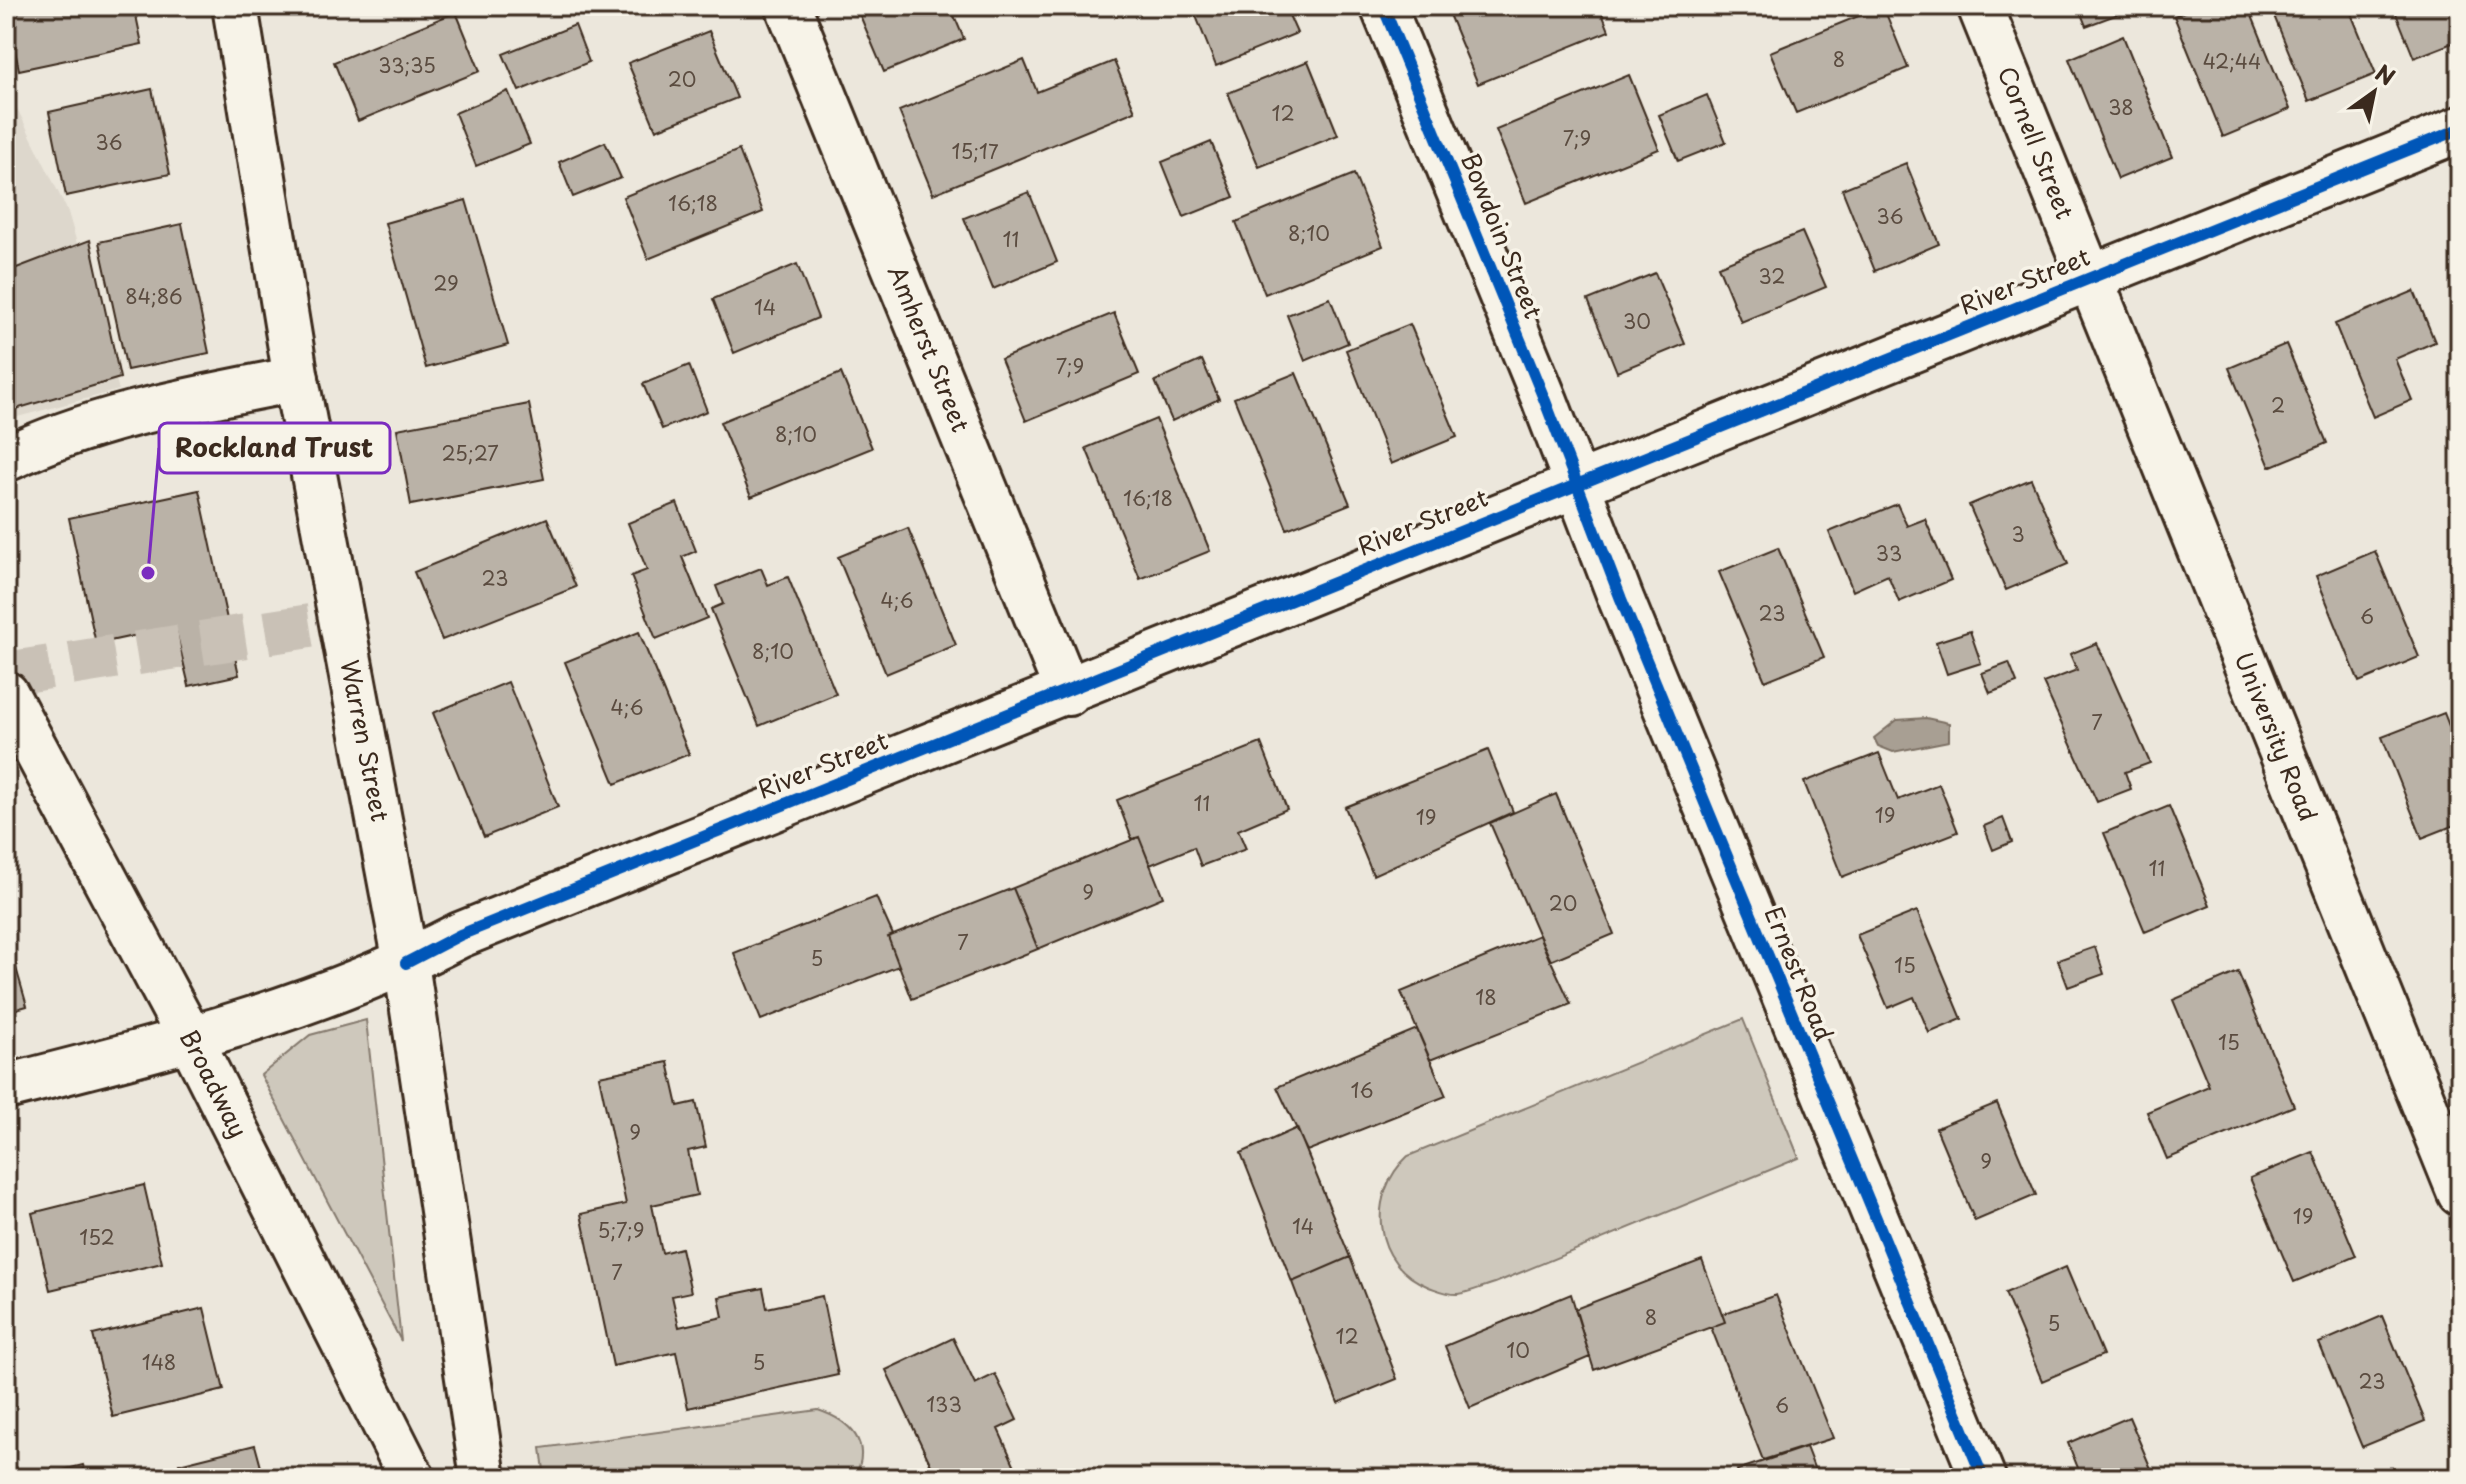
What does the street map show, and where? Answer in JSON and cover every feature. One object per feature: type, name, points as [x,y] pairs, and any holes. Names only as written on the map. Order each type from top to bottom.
[{"type":"street","name":"Warren Street","points":[[235,6],[296,379],[406,963],[483,1478]]},
{"type":"street","name":"Amherst Street","points":[[788,6],[1068,693]]},
{"type":"street","name":"Bowdoin Street","points":[[1383,6],[1578,484]]},
{"type":"street","name":"Cornell Street","points":[[1980,6],[2090,280]]},
{"type":"street","name":"River Street","points":[[6,1087],[191,1040],[406,963],[460,935],[1068,693],[2460,129]]},
{"type":"street","name":"University Road","points":[[2090,280],[2460,1193]]},
{"type":"street","points":[[6,459],[53,437],[106,419],[296,379]]},
{"type":"street","name":"Ernest Road","points":[[1578,484],[1621,599],[1983,1478]]},
{"type":"street","name":"Broadway","points":[[6,694],[191,1040],[412,1478]]},
{"type":"shaded area","points":[[6,86],[68,212],[119,390],[6,420]]},
{"type":"shaded area","points":[[1926,718],[1949,723],[1949,741],[1893,752],[1878,746],[1874,738],[1897,720]]},
{"type":"shaded area","points":[[1743,1019],[1799,1158],[1464,1293],[1451,1294],[1429,1287],[1410,1277],[1396,1263],[1386,1246],[1381,1228],[1381,1209],[1395,1172],[1408,1156]]},
{"type":"shaded area","points":[[366,1020],[401,1341],[261,1075],[310,1035]]},
{"type":"shaded area","points":[[818,1410],[840,1420],[856,1435],[861,1455],[854,1478],[545,1478],[541,1448]]},
{"type":"building","points":[[6,6],[134,6],[142,44],[19,70]]},
{"type":"building","points":[[605,6],[632,6],[609,16]]},
{"type":"building","points":[[856,6],[950,6],[964,39],[884,72]]},
{"type":"building","points":[[1192,6],[1285,6],[1297,33],[1216,66]]},
{"type":"building","points":[[1463,6],[1599,6],[1609,31],[1478,84],[1448,12]]},
{"type":"building","points":[[1883,6],[1908,68],[1796,113],[1770,52]]},
{"type":"building","points":[[2078,6],[2131,6],[2132,9],[2086,26]]},
{"type":"building","points":[[2198,6],[2248,6],[2290,109],[2223,137],[2174,16]]},
{"type":"building","points":[[2270,6],[2348,6],[2376,74],[2309,101]]},
{"type":"building","points":[[2393,6],[2460,6],[2460,40],[2414,58]]},
{"type":"building","points":[[456,12],[480,71],[358,121],[334,62]]},
{"type":"building","points":[[575,25],[589,62],[519,91],[503,54]]},
{"type":"building","points":[[709,31],[737,98],[656,130],[628,63]]},
{"type":"building","points":[[2123,36],[2172,157],[2118,179],[2069,59]]},
{"type":"building","points":[[1024,60],[1037,92],[1114,61],[1135,111],[933,194],[899,111]]},
{"type":"building","points":[[1308,61],[1338,135],[1259,167],[1228,93]]},
{"type":"building","points":[[1629,75],[1659,149],[1526,203],[1496,130]]},
{"type":"building","points":[[152,89],[170,174],[66,196],[49,112]]},
{"type":"building","points":[[508,91],[530,144],[476,166],[455,113]]},
{"type":"building","points":[[1707,95],[1726,142],[1678,161],[1659,115]]},
{"type":"building","points":[[605,142],[621,178],[573,197],[559,162]]},
{"type":"building","points":[[1211,142],[1234,197],[1184,217],[1162,162]]},
{"type":"building","points":[[739,150],[763,212],[648,259],[623,197]]},
{"type":"building","points":[[1906,163],[1939,244],[1875,271],[1842,189]]},
{"type":"building","points":[[1354,174],[1383,246],[1265,294],[1236,222]]},
{"type":"building","points":[[1029,192],[1057,262],[993,289],[964,218]]},
{"type":"building","points":[[466,200],[508,345],[426,368],[385,223]]},
{"type":"building","points":[[182,224],[209,353],[127,370],[99,242]]},
{"type":"building","points":[[1802,232],[1826,287],[1741,322],[1718,266]]},
{"type":"building","points":[[90,240],[120,378],[6,412],[6,272]]},
{"type":"building","points":[[797,264],[818,318],[734,353],[713,299]]},
{"type":"building","points":[[1655,273],[1685,344],[1617,372],[1588,300]]},
{"type":"building","points":[[2414,291],[2435,342],[2395,359],[2412,400],[2373,417],[2335,324]]},
{"type":"building","points":[[1330,298],[1348,343],[1305,361],[1287,315]]},
{"type":"building","points":[[1114,313],[1139,374],[1026,421],[1001,359]]},
{"type":"building","points":[[1410,324],[1457,437],[1391,464],[1346,350]]},
{"type":"building","points":[[2286,344],[2327,443],[2270,467],[2229,368]]},
{"type":"building","points":[[1202,360],[1219,399],[1172,421],[1155,381]]},
{"type":"building","points":[[689,365],[707,411],[662,429],[643,384]]},
{"type":"building","points":[[841,373],[872,448],[751,497],[720,422]]},
{"type":"building","points":[[1296,373],[1350,504],[1287,529],[1234,398]]},
{"type":"building","points":[[529,404],[544,479],[411,505],[397,429]]},
{"type":"building","points":[[1156,419],[1210,551],[1140,579],[1086,448]]},
{"type":"building","points":[[2031,479],[2068,564],[2006,590],[1969,505]]},
{"type":"building","points":[[199,490],[239,675],[189,686],[175,627],[96,644],[69,518]]},
{"type":"building","points":[[677,503],[696,551],[682,557],[707,618],[656,639],[631,576],[647,570],[628,523]]},
{"type":"building","points":[[1897,504],[1907,526],[1925,519],[1951,580],[1899,602],[1888,575],[1853,591],[1829,532]]},
{"type":"building","points":[[547,518],[576,587],[442,640],[414,572]]},
{"type":"building","points":[[908,528],[956,645],[886,674],[838,557]]},
{"type":"building","points":[[1778,548],[1824,657],[1765,681],[1719,572]]},
{"type":"building","points":[[2375,551],[2419,657],[2359,682],[2316,576]]},
{"type":"building","points":[[761,568],[768,585],[788,577],[836,694],[759,726],[711,609],[723,604],[716,586]]},
{"type":"building","points":[[1970,631],[1981,663],[1947,674],[1936,642]]},
{"type":"building","points":[[639,632],[689,754],[615,784],[565,662]]},
{"type":"building","points":[[2097,643],[2150,763],[2125,772],[2131,789],[2097,802],[2043,683],[2077,670],[2070,654]]},
{"type":"building","points":[[2009,663],[2017,683],[1990,693],[1982,673]]},
{"type":"building","points":[[508,682],[558,807],[484,837],[433,713]]},
{"type":"building","points":[[2444,713],[2460,754],[2460,823],[2422,838],[2382,737]]},
{"type":"building","points":[[1261,743],[1287,809],[1238,830],[1246,849],[1201,866],[1194,847],[1150,865],[1139,837],[1132,839],[1117,800]]},
{"type":"building","points":[[1488,750],[1513,812],[1373,875],[1345,807]]},
{"type":"building","points":[[1879,753],[1898,800],[1939,784],[1958,832],[1842,877],[1804,782]]},
{"type":"building","points":[[1556,794],[1614,934],[1550,961],[1490,823]]},
{"type":"building","points":[[2169,806],[2210,905],[2145,932],[2104,833]]},
{"type":"building","points":[[2003,818],[2012,842],[1993,850],[1984,826]]},
{"type":"building","points":[[1139,837],[1163,897],[1038,949],[1013,888]]},
{"type":"building","points":[[1013,888],[1038,949],[912,999],[888,937]]},
{"type":"building","points":[[876,897],[893,935],[888,937],[899,966],[761,1020],[734,953]]},
{"type":"building","points":[[1917,911],[1962,1019],[1929,1033],[1914,997],[1888,1008],[1857,935]]},
{"type":"building","points":[[6,933],[27,1006],[6,1012]]},
{"type":"building","points":[[1539,935],[1571,1004],[1430,1060],[1401,992]]},
{"type":"building","points":[[2095,947],[2104,974],[2068,987],[2058,960]]},
{"type":"building","points":[[2238,972],[2294,1106],[2167,1159],[2147,1112],[2209,1086],[2173,1000]]},
{"type":"building","points":[[1417,1029],[1446,1096],[1307,1151],[1277,1087]]},
{"type":"building","points":[[668,1062],[678,1106],[696,1102],[706,1147],[688,1151],[697,1195],[652,1205],[662,1253],[681,1248],[691,1292],[672,1296],[679,1327],[723,1317],[719,1297],[763,1288],[767,1308],[822,1296],[838,1375],[688,1408],[676,1352],[613,1366],[581,1214],[626,1204],[599,1076]]},
{"type":"building","points":[[1997,1103],[2036,1195],[1975,1221],[1936,1128]]},
{"type":"building","points":[[1297,1128],[1350,1257],[1292,1282],[1241,1153]]},
{"type":"building","points":[[2313,1152],[2356,1256],[2294,1282],[2250,1178]]},
{"type":"building","points":[[144,1185],[162,1263],[50,1290],[32,1213]]},
{"type":"building","points":[[1350,1257],[1397,1379],[1338,1403],[1292,1282]]},
{"type":"building","points":[[1702,1260],[1725,1322],[1594,1370],[1575,1309]]},
{"type":"building","points":[[2066,1267],[2103,1355],[2042,1381],[2005,1293]]},
{"type":"building","points":[[1571,1294],[1590,1357],[1470,1408],[1445,1346]]},
{"type":"building","points":[[1776,1295],[1833,1438],[1763,1460],[1711,1327],[1725,1322],[1722,1314]]},
{"type":"building","points":[[204,1308],[224,1390],[113,1417],[93,1335]]},
{"type":"building","points":[[2382,1316],[2425,1421],[2362,1447],[2319,1343]]},
{"type":"building","points":[[953,1338],[975,1384],[995,1374],[1017,1420],[998,1429],[1018,1473],[1007,1478],[937,1478],[886,1370]]},
{"type":"building","points":[[2129,1417],[2155,1478],[2082,1478],[2068,1443]]},
{"type":"building","points":[[255,1445],[264,1478],[182,1478],[179,1464]]},
{"type":"building","points":[[1806,1447],[1818,1478],[1741,1478],[1737,1470]]},
{"type":"building","points":[[83,1465],[87,1478],[35,1478],[35,1477]]},
{"type":"tunnel","points":[[6,674],[341,621]]},
{"type":"cycle path","points":[[1383,6],[1545,401],[1621,599],[1983,1478]]},
{"type":"cycle path","points":[[406,963],[460,935],[2460,129]]},
{"type":"place","name":"Rockland Trust","points":[[148,573]]}]
